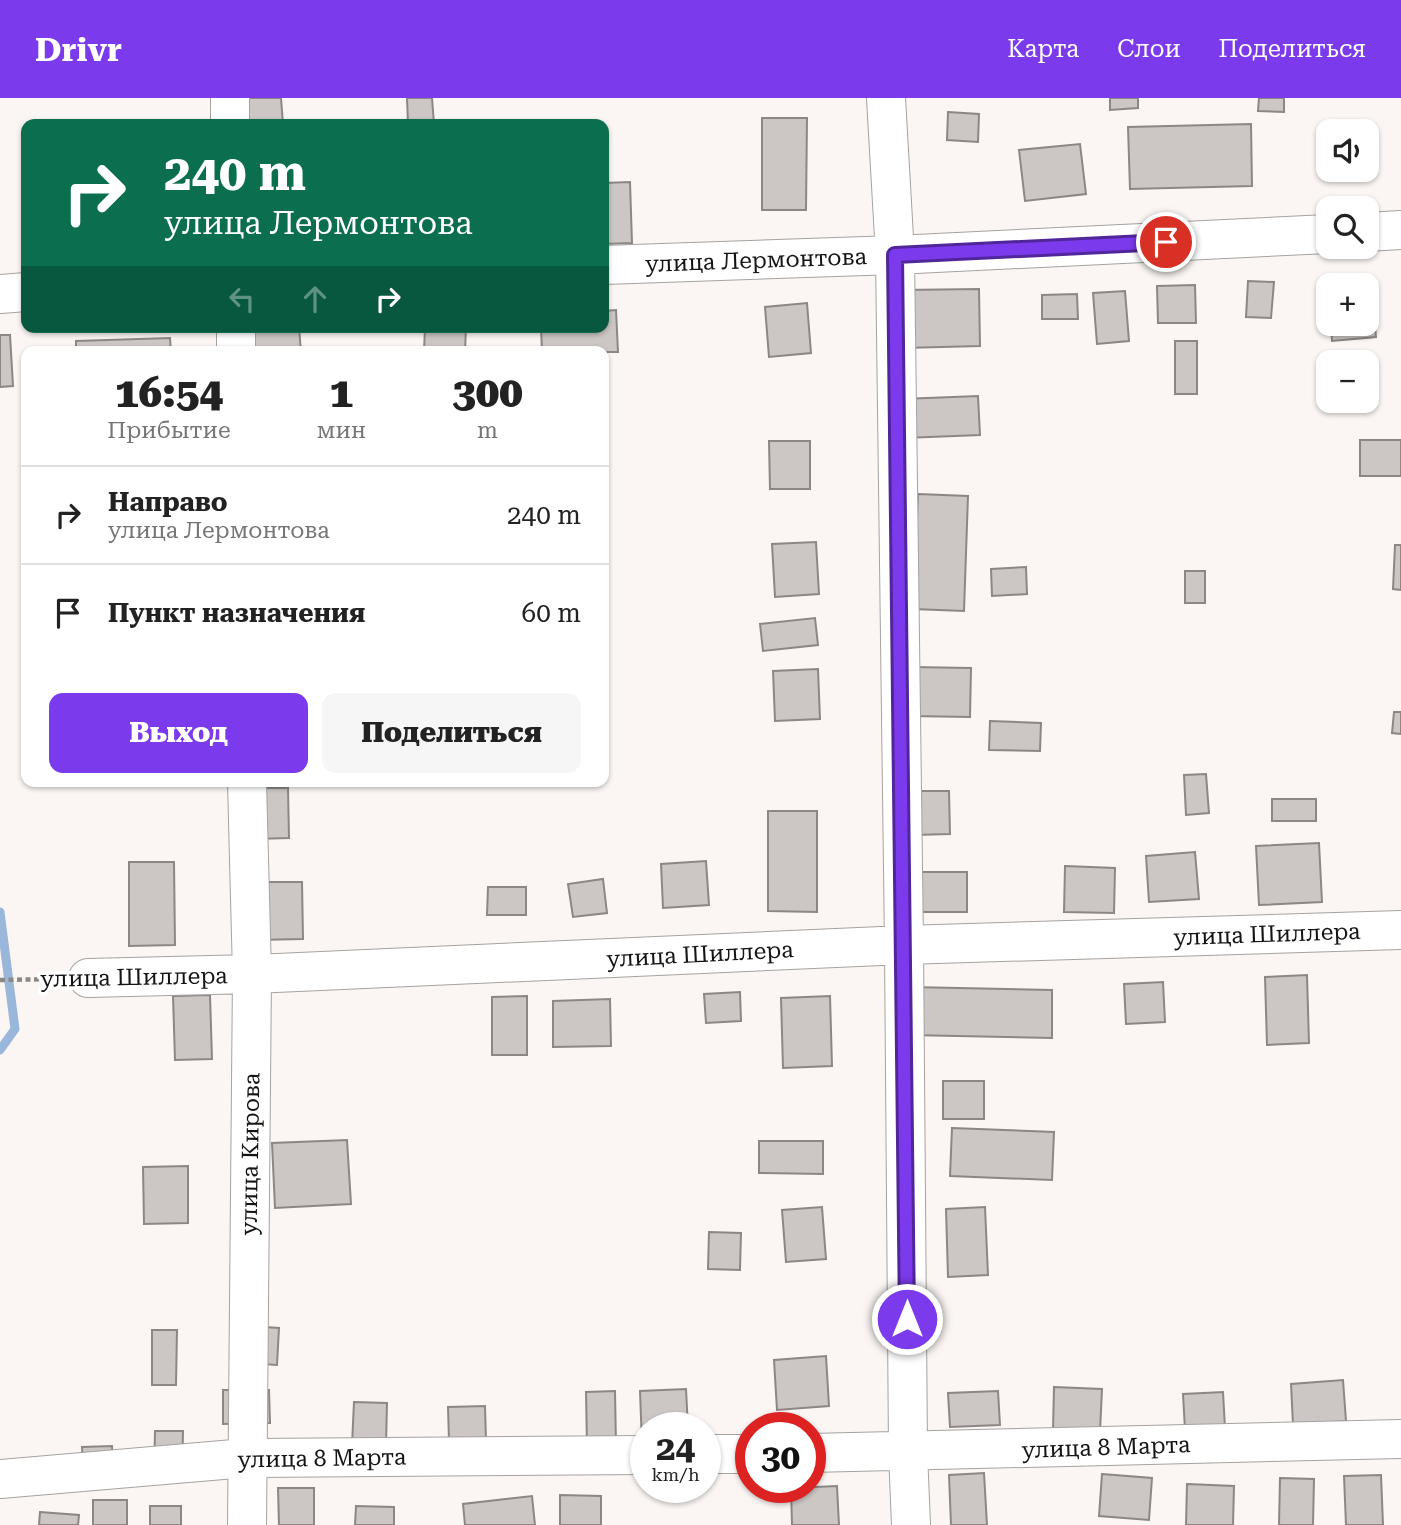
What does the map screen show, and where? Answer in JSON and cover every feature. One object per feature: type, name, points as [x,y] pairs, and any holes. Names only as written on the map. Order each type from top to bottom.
[{"type":"street","points":[[230,98],[230,119]]},
{"type":"street","points":[[886,98],[895,255],[911,1525]]},
{"type":"street","points":[[1379,231],[1401,230]]},
{"type":"street","name":"улица Лермонтова","points":[[609,265],[895,255],[1316,235]]},
{"type":"street","points":[[0,294],[21,292]]},
{"type":"street","name":"улица Кирова","points":[[247,787],[252,974],[247,1525]]},
{"type":"street","name":"улица Шиллера","points":[[88,978],[252,974],[904,945],[1401,930]]},
{"type":"street","name":"улица 8 Марта","points":[[826,1453],[1401,1439]]},
{"type":"street","name":"улица 8 Марта","points":[[0,1479],[246,1458],[630,1455]]},
{"type":"path","name":"улица Шиллера","points":[[0,980],[88,978]]},
{"type":"building","points":[[235,98],[281,98],[283,119],[236,119]]},
{"type":"building","points":[[407,98],[432,98],[434,119],[408,119]]},
{"type":"building","points":[[1110,98],[1138,98],[1138,108],[1110,110]]},
{"type":"building","points":[[1259,98],[1284,98],[1284,112],[1258,111]]},
{"type":"building","points":[[948,112],[979,114],[978,142],[947,140]]},
{"type":"building","points":[[762,118],[807,118],[806,210],[762,210]]},
{"type":"building","points":[[1251,124],[1252,186],[1130,189],[1128,127]]},
{"type":"building","points":[[1080,144],[1086,194],[1025,201],[1019,150]]},
{"type":"building","points":[[630,182],[632,243],[609,244],[609,183]]},
{"type":"building","points":[[1248,281],[1274,282],[1271,318],[1246,317]]},
{"type":"building","points":[[1195,285],[1196,323],[1158,323],[1157,286]]},
{"type":"building","points":[[979,289],[980,346],[903,348],[902,290]]},
{"type":"building","points":[[1125,291],[1129,341],[1097,344],[1093,293]]},
{"type":"building","points":[[1077,294],[1078,319],[1042,319],[1042,295]]},
{"type":"building","points":[[807,303],[811,353],[769,357],[765,307]]},
{"type":"building","points":[[616,310],[618,352],[609,352],[609,346],[542,346],[541,333],[609,333],[609,311]]},
{"type":"building","points":[[246,333],[299,333],[301,346],[247,346]]},
{"type":"building","points":[[425,333],[466,333],[465,346],[424,346]]},
{"type":"building","points":[[0,335],[10,335],[13,386],[0,387]]},
{"type":"building","points":[[1332,336],[1376,336],[1376,337],[1332,341]]},
{"type":"building","points":[[170,338],[171,346],[76,346],[76,341]]},
{"type":"building","points":[[1175,341],[1197,341],[1197,394],[1175,394]]},
{"type":"building","points":[[978,396],[980,435],[904,438],[902,399]]},
{"type":"building","points":[[1360,440],[1401,440],[1401,476],[1360,476]]},
{"type":"building","points":[[769,441],[810,441],[810,489],[770,489]]},
{"type":"building","points":[[918,494],[968,496],[964,611],[913,609]]},
{"type":"building","points":[[816,542],[819,594],[775,597],[772,544]]},
{"type":"building","points":[[1395,545],[1401,545],[1401,590],[1393,589]]},
{"type":"building","points":[[1026,567],[1027,594],[992,596],[991,569]]},
{"type":"building","points":[[1185,571],[1205,571],[1205,603],[1185,603]]},
{"type":"building","points":[[815,618],[818,645],[763,651],[760,624]]},
{"type":"building","points":[[911,667],[971,668],[970,717],[910,716]]},
{"type":"building","points":[[818,669],[820,719],[775,721],[773,671]]},
{"type":"building","points":[[1394,712],[1401,712],[1401,734],[1392,733]]},
{"type":"building","points":[[990,721],[1041,723],[1040,751],[989,750]]},
{"type":"building","points":[[1206,774],[1209,813],[1186,815],[1184,775]]},
{"type":"building","points":[[253,788],[288,788],[289,838],[254,839]]},
{"type":"building","points":[[914,791],[949,791],[950,834],[914,835]]},
{"type":"building","points":[[1272,799],[1316,799],[1316,821],[1272,821]]},
{"type":"building","points":[[768,811],[817,811],[817,912],[768,911]]},
{"type":"building","points":[[1319,843],[1322,902],[1259,905],[1256,846]]},
{"type":"building","points":[[1195,852],[1199,899],[1149,902],[1146,856]]},
{"type":"building","points":[[706,861],[709,905],[663,908],[661,864]]},
{"type":"building","points":[[129,862],[174,862],[175,945],[129,946]]},
{"type":"building","points":[[1065,866],[1115,868],[1114,913],[1064,912]]},
{"type":"building","points":[[916,872],[967,872],[967,912],[916,912]]},
{"type":"building","points":[[603,879],[607,913],[573,917],[568,884]]},
{"type":"building","points":[[255,882],[302,882],[303,939],[255,940]]},
{"type":"building","points":[[488,887],[526,887],[526,915],[487,915]]},
{"type":"building","points":[[1307,975],[1309,1043],[1267,1045],[1265,977]]},
{"type":"building","points":[[1163,982],[1165,1022],[1126,1024],[1124,984]]},
{"type":"building","points":[[910,987],[1052,990],[1052,1038],[909,1035]]},
{"type":"building","points":[[740,992],[741,1021],[706,1023],[704,994]]},
{"type":"building","points":[[210,995],[212,1059],[175,1060],[173,996]]},
{"type":"building","points":[[527,996],[527,1055],[492,1055],[492,997]]},
{"type":"building","points":[[830,996],[832,1066],[783,1068],[781,998]]},
{"type":"building","points":[[610,999],[611,1046],[553,1047],[553,1001]]},
{"type":"building","points":[[943,1081],[984,1081],[984,1119],[943,1119]]},
{"type":"building","points":[[952,1128],[1054,1132],[1052,1180],[950,1176]]},
{"type":"building","points":[[347,1140],[351,1204],[275,1208],[272,1143]]},
{"type":"building","points":[[759,1141],[823,1141],[823,1174],[759,1173]]},
{"type":"building","points":[[188,1166],[188,1223],[144,1224],[143,1167]]},
{"type":"building","points":[[822,1207],[826,1259],[786,1262],[782,1210]]},
{"type":"building","points":[[985,1207],[988,1275],[948,1277],[946,1209]]},
{"type":"building","points":[[709,1232],[741,1233],[740,1270],[708,1269]]},
{"type":"building","points":[[249,1326],[279,1328],[277,1365],[246,1363]]},
{"type":"building","points":[[152,1330],[177,1330],[176,1385],[152,1385]]},
{"type":"building","points":[[826,1356],[829,1406],[777,1410],[774,1360]]},
{"type":"building","points":[[1343,1380],[1346,1421],[1293,1425],[1291,1384]]},
{"type":"building","points":[[1054,1387],[1102,1389],[1100,1432],[1053,1430]]},
{"type":"building","points":[[686,1389],[687,1412],[641,1412],[640,1391]]},
{"type":"building","points":[[223,1390],[269,1390],[270,1423],[223,1424]]},
{"type":"building","points":[[615,1391],[616,1446],[587,1447],[586,1392]]},
{"type":"building","points":[[998,1391],[1000,1425],[950,1427],[948,1393]]},
{"type":"building","points":[[1223,1392],[1225,1428],[1185,1430],[1183,1394]]},
{"type":"building","points":[[354,1402],[387,1403],[386,1446],[352,1445]]},
{"type":"building","points":[[485,1406],[486,1441],[449,1441],[448,1407]]},
{"type":"building","points":[[155,1431],[183,1431],[182,1479],[154,1478]]},
{"type":"building","points":[[112,1446],[113,1468],[83,1468],[82,1447]]},
{"type":"building","points":[[984,1473],[987,1525],[951,1525],[949,1475]]},
{"type":"building","points":[[1102,1474],[1152,1478],[1149,1520],[1099,1516]]},
{"type":"building","points":[[1381,1475],[1383,1525],[1346,1525],[1344,1476]]},
{"type":"building","points":[[1280,1478],[1314,1479],[1313,1525],[1279,1525]]},
{"type":"building","points":[[1187,1484],[1234,1486],[1233,1525],[1186,1525]]},
{"type":"building","points":[[826,1486],[837,1486],[839,1525],[792,1525],[791,1503],[826,1503]]},
{"type":"building","points":[[278,1488],[314,1488],[314,1525],[279,1525]]},
{"type":"building","points":[[560,1495],[601,1496],[601,1525],[560,1525]]},
{"type":"building","points":[[532,1496],[535,1525],[465,1525],[463,1504]]},
{"type":"building","points":[[93,1500],[127,1500],[127,1525],[93,1525]]},
{"type":"building","points":[[150,1506],[181,1506],[181,1525],[150,1525]]},
{"type":"building","points":[[356,1506],[394,1507],[394,1525],[355,1525]]},
{"type":"building","points":[[40,1512],[79,1515],[78,1525],[39,1525]]},
{"type":"waterway","points":[[0,912],[15,1029],[0,1050]]},
{"type":"route","points":[[907,1319],[895,255],[1166,242]]}]
